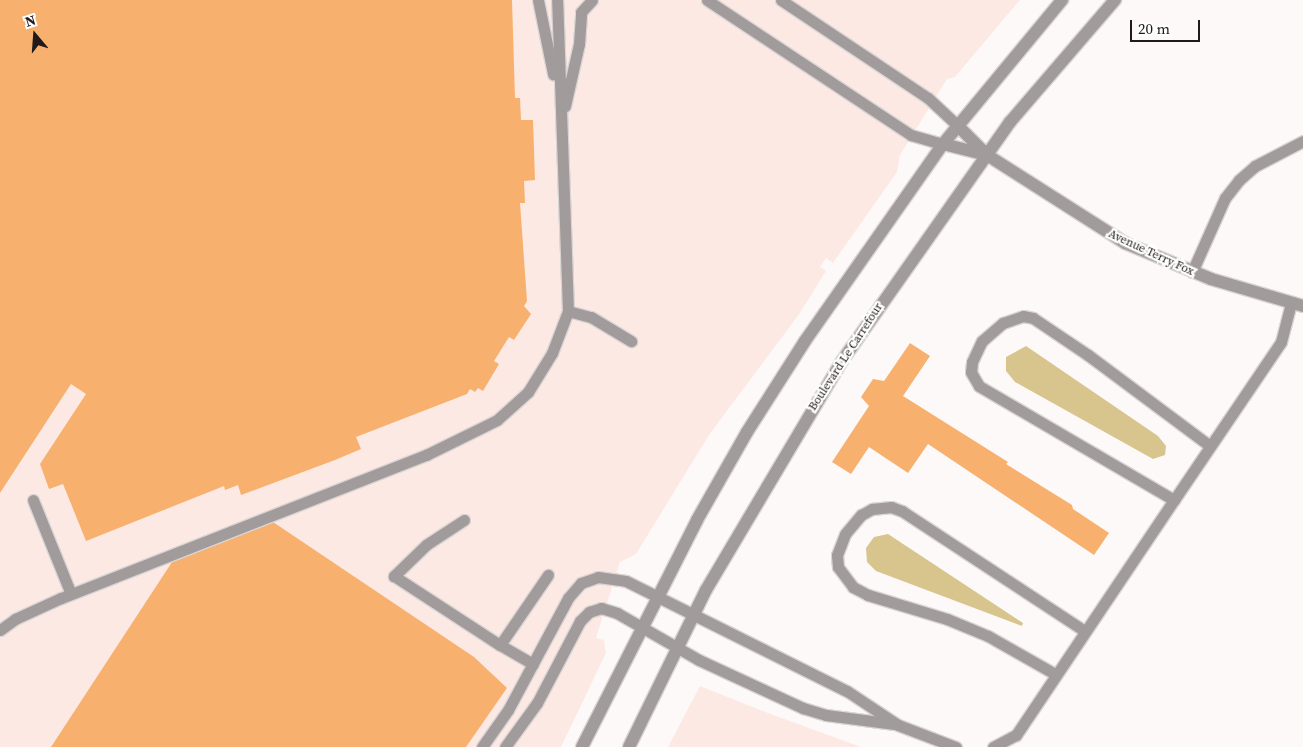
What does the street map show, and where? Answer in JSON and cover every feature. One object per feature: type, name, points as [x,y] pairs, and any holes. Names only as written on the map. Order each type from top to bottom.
[{"type":"street","points":[[582,747],[657,598],[747,432],[850,275],[943,144],[1062,0]]},
{"type":"street","name":"Boulevard Le Carrefour","points":[[629,747],[694,614],[755,504],[842,361],[1010,122],[1115,0]]},
{"type":"street","name":"Avenue Terry Fox","points":[[957,125],[987,155],[1125,243],[1192,272],[1297,305]]},
{"type":"street","name":"Avenue Terry Fox","points":[[943,144],[987,155]]},
{"type":"lane","points":[[538,0],[563,115]]},
{"type":"lane","points":[[0,630],[15,619],[71,594],[426,455],[497,420],[528,392],[545,367],[568,311],[563,115],[557,0]]},
{"type":"lane","points":[[563,115],[579,44],[581,12],[592,0]]},
{"type":"lane","points":[[707,0],[911,134],[943,144]]},
{"type":"lane","points":[[781,0],[928,98],[957,125]]},
{"type":"lane","points":[[1192,272],[1224,198],[1239,180],[1255,166],[1303,142]]},
{"type":"lane","points":[[994,747],[1016,735],[1055,674],[1281,342],[1297,305]]},
{"type":"lane","points":[[568,311],[591,317],[630,341]]},
{"type":"lane","points":[[1174,500],[979,386],[972,372],[972,362],[982,341],[1003,323],[1022,316],[1033,318],[1088,355],[1210,446]]},
{"type":"lane","points":[[33,500],[71,594]]},
{"type":"lane","points":[[1055,674],[988,636],[947,619],[868,595],[853,587],[838,567],[837,555],[845,534],[861,515],[872,508],[891,507],[902,511],[1085,631]]},
{"type":"lane","points":[[464,520],[420,550],[394,576],[500,645],[533,664]]},
{"type":"lane","points":[[500,645],[548,575]]},
{"type":"lane","points":[[482,747],[533,664],[568,598],[588,579],[614,578],[694,614],[847,691],[898,725]]},
{"type":"lane","points":[[505,747],[537,703],[584,615],[596,609],[608,609],[678,649],[803,708],[826,715],[898,725],[956,747]]},
{"type":"shaded area","points":[[0,0],[1020,0],[955,77],[947,79],[900,155],[897,172],[833,263],[826,258],[820,267],[826,271],[800,313],[709,435],[636,554],[620,562],[596,638],[604,640],[606,653],[561,747],[0,747]]},
{"type":"shaded area","points":[[1026,346],[1158,436],[1166,446],[1165,455],[1153,459],[1015,382],[1006,371],[1006,357]]},
{"type":"shaded area","points":[[888,534],[1023,623],[1022,626],[876,571],[867,562],[866,548],[874,537]]},
{"type":"shaded area","points":[[700,686],[768,713],[861,747],[668,747]]},
{"type":"building","points":[[0,0],[512,0],[515,98],[520,98],[521,120],[533,120],[535,180],[524,181],[525,203],[520,203],[527,301],[524,306],[531,314],[514,340],[509,337],[494,361],[499,364],[483,391],[478,388],[475,392],[470,389],[467,394],[356,437],[361,449],[335,460],[241,495],[238,485],[225,490],[224,486],[86,541],[63,484],[49,489],[40,464],[86,394],[71,384],[0,493]]},
{"type":"building","points":[[910,343],[930,356],[903,396],[1008,462],[1006,464],[1072,505],[1073,509],[1109,533],[1094,555],[928,444],[908,473],[869,447],[851,474],[832,462],[869,406],[861,397],[873,379],[884,381]]},
{"type":"building","points":[[270,520],[474,657],[507,688],[466,747],[51,747],[174,559]]}]
